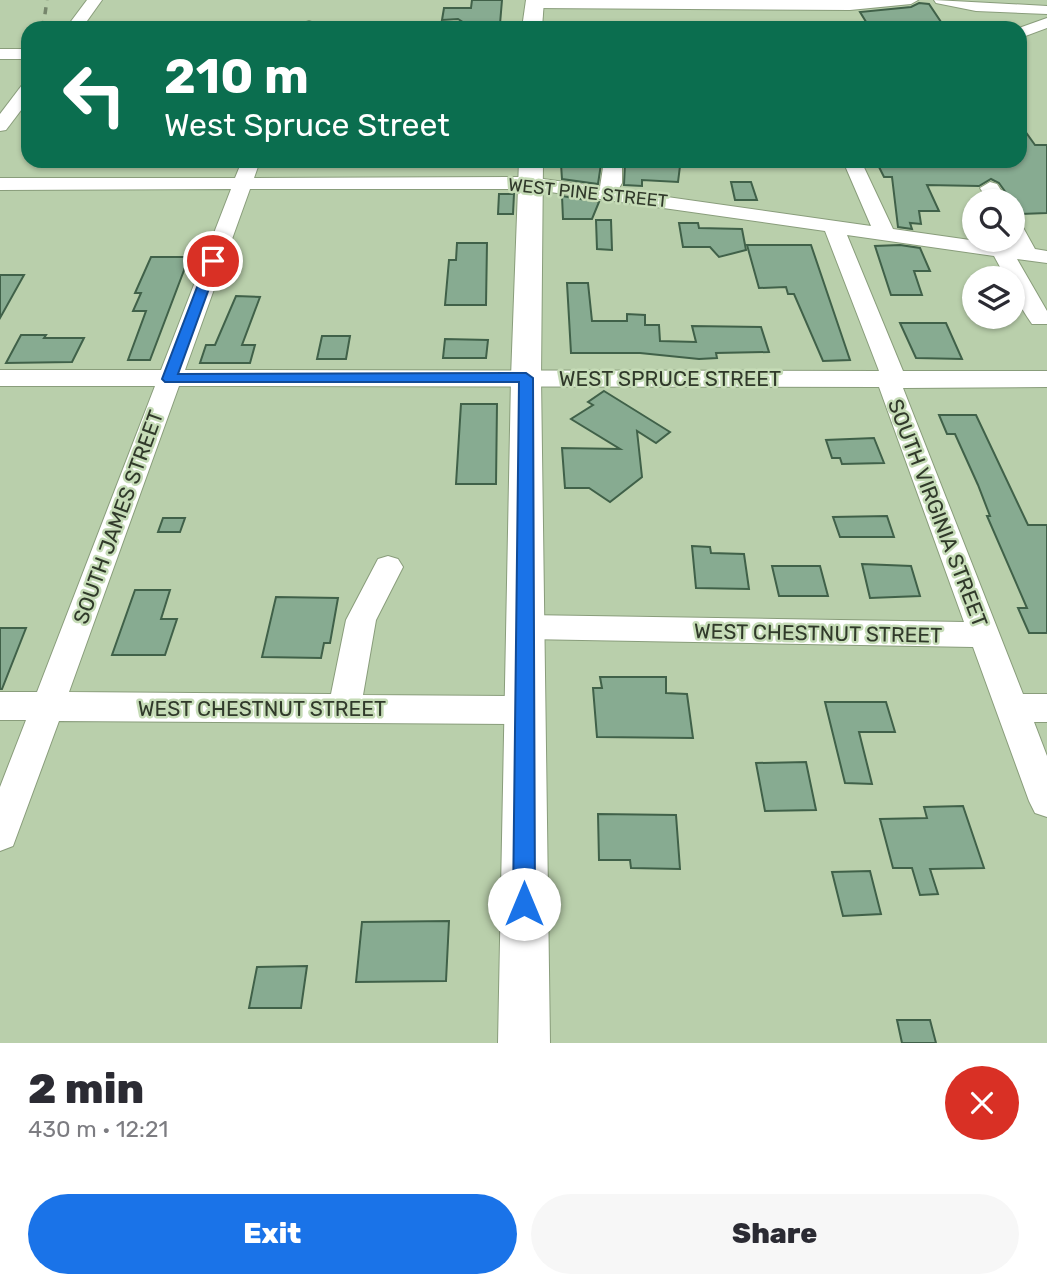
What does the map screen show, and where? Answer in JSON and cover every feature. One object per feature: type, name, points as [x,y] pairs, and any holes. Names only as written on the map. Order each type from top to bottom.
[{"type":"main road","points":[[533,21],[534,2]]},
{"type":"main road","points":[[524,1043],[526,378],[530,172]]},
{"type":"street","points":[[79,21],[95,0]]},
{"type":"street","points":[[534,2],[751,10],[850,6],[911,0]]},
{"type":"street","points":[[942,0],[976,7],[1047,10]]},
{"type":"street","points":[[850,6],[856,21]]},
{"type":"street","points":[[1027,30],[1047,23]]},
{"type":"street","points":[[0,126],[21,98]]},
{"type":"street","points":[[607,193],[612,183],[613,168]]},
{"type":"street","points":[[855,168],[885,233]]},
{"type":"street","name":"WEST PINE STREET","points":[[0,184],[246,173],[530,172],[607,193],[962,245]]},
{"type":"street","name":"SOUTH JAMES STREET","points":[[0,834],[246,173]]},
{"type":"street","name":"SOUTH VIRGINIA STREET","points":[[833,226],[894,379],[891,388],[1047,801]]},
{"type":"street","points":[[1025,241],[1037,256]]},
{"type":"street","points":[[1004,252],[1040,319]]},
{"type":"street","name":"WEST PINE STREET","points":[[1010,252],[1037,256]]},
{"type":"street","name":"WEST SPRUCE STREET","points":[[0,378],[1047,379]]},
{"type":"street","points":[[344,709],[361,620],[388,566]]},
{"type":"street","name":"WEST CHESTNUT STREET","points":[[526,627],[984,635]]},
{"type":"street","name":"WEST CHESTNUT STREET","points":[[0,706],[525,710]]},
{"type":"street","points":[[1012,708],[1047,709]]},
{"type":"building","points":[[472,0],[502,0],[500,21],[442,20],[444,8],[471,8]]},
{"type":"building","points":[[919,3],[929,4],[940,21],[866,21],[860,12],[911,7]]},
{"type":"building","points":[[1027,134],[1035,145],[1047,145],[1047,213],[1025,214],[1025,189],[1003,189],[991,179],[979,186],[927,185],[939,211],[919,211],[921,224],[910,223],[912,229],[898,227],[892,177],[884,177],[880,168],[1027,168]]},
{"type":"building","points":[[561,168],[600,168],[598,184],[562,179]]},
{"type":"building","points":[[625,168],[680,168],[678,182],[642,180],[642,186],[624,185]]},
{"type":"building","points":[[731,182],[751,182],[757,200],[735,200]]},
{"type":"building","points":[[499,194],[514,194],[513,214],[498,214]]},
{"type":"building","points":[[562,196],[599,202],[592,219],[563,219]]},
{"type":"building","points":[[596,220],[611,220],[612,250],[597,249]]},
{"type":"building","points":[[679,223],[698,223],[699,228],[742,229],[746,250],[719,257],[710,247],[683,247]]},
{"type":"building","points":[[457,243],[487,243],[486,305],[445,305],[449,260],[456,260]]},
{"type":"building","points":[[747,245],[811,245],[850,360],[823,361],[794,294],[788,294],[786,287],[759,288]]},
{"type":"building","points":[[900,245],[920,248],[930,271],[914,271],[922,295],[891,295],[875,246]]},
{"type":"building","points":[[151,257],[189,257],[150,360],[128,360],[146,311],[133,311],[141,293],[135,293]]},
{"type":"building","points":[[0,275],[24,275],[0,318]]},
{"type":"building","points":[[567,283],[588,283],[592,321],[627,321],[627,314],[645,315],[645,325],[659,325],[660,341],[696,342],[692,326],[761,327],[769,352],[716,353],[717,358],[699,359],[640,353],[571,353]]},
{"type":"building","points":[[236,296],[260,297],[242,345],[255,345],[250,363],[200,363],[206,345],[215,345]]},
{"type":"building","points":[[900,323],[946,323],[962,359],[916,358]]},
{"type":"building","points":[[21,335],[84,338],[72,362],[6,363]]},
{"type":"building","points":[[322,336],[350,336],[346,359],[317,359]]},
{"type":"building","points":[[445,339],[488,340],[486,358],[443,358]]},
{"type":"building","points":[[604,391],[670,432],[656,443],[637,431],[642,477],[610,502],[589,488],[565,488],[562,448],[620,449],[571,419],[593,405],[588,402]]},
{"type":"building","points":[[461,404],[497,404],[496,484],[456,484]]},
{"type":"building","points":[[939,415],[976,415],[1028,525],[1047,525],[1047,633],[1029,633],[1018,608],[1027,608],[987,516],[990,516],[978,485],[955,434],[947,434]]},
{"type":"building","points":[[874,438],[884,463],[842,464],[840,458],[832,458],[826,440]]},
{"type":"building","points":[[887,516],[894,537],[840,537],[833,517]]},
{"type":"building","points":[[163,518],[185,518],[180,532],[158,532]]},
{"type":"building","points":[[692,546],[710,547],[711,553],[744,554],[749,589],[696,588]]},
{"type":"building","points":[[862,564],[911,566],[920,596],[870,598]]},
{"type":"building","points":[[772,566],[820,566],[828,596],[779,596]]},
{"type":"building","points":[[135,590],[170,590],[161,619],[177,619],[165,655],[112,655]]},
{"type":"building","points":[[276,597],[338,598],[330,643],[324,643],[321,658],[262,657]]},
{"type":"building","points":[[0,628],[26,628],[2,689],[0,689]]},
{"type":"building","points":[[600,677],[666,677],[666,693],[687,694],[693,738],[597,737],[593,688],[602,688]]},
{"type":"building","points":[[825,702],[886,702],[895,732],[859,732],[872,784],[845,783]]},
{"type":"building","points":[[806,762],[816,810],[765,811],[756,763]]},
{"type":"building","points":[[963,806],[984,868],[930,869],[938,894],[920,895],[912,868],[893,868],[880,819],[927,818],[924,807]]},
{"type":"building","points":[[598,814],[676,815],[680,869],[631,868],[630,860],[599,860]]},
{"type":"building","points":[[870,871],[881,914],[843,916],[832,872]]},
{"type":"building","points":[[449,921],[446,981],[356,982],[362,922]]},
{"type":"building","points":[[307,966],[301,1008],[249,1008],[257,967]]},
{"type":"building","points":[[897,1020],[930,1020],[936,1043],[902,1043]]},
{"type":"railway","points":[[44,21],[47,0]]},
{"type":"route","points":[[213,261],[169,379],[526,378],[524,904]]}]
